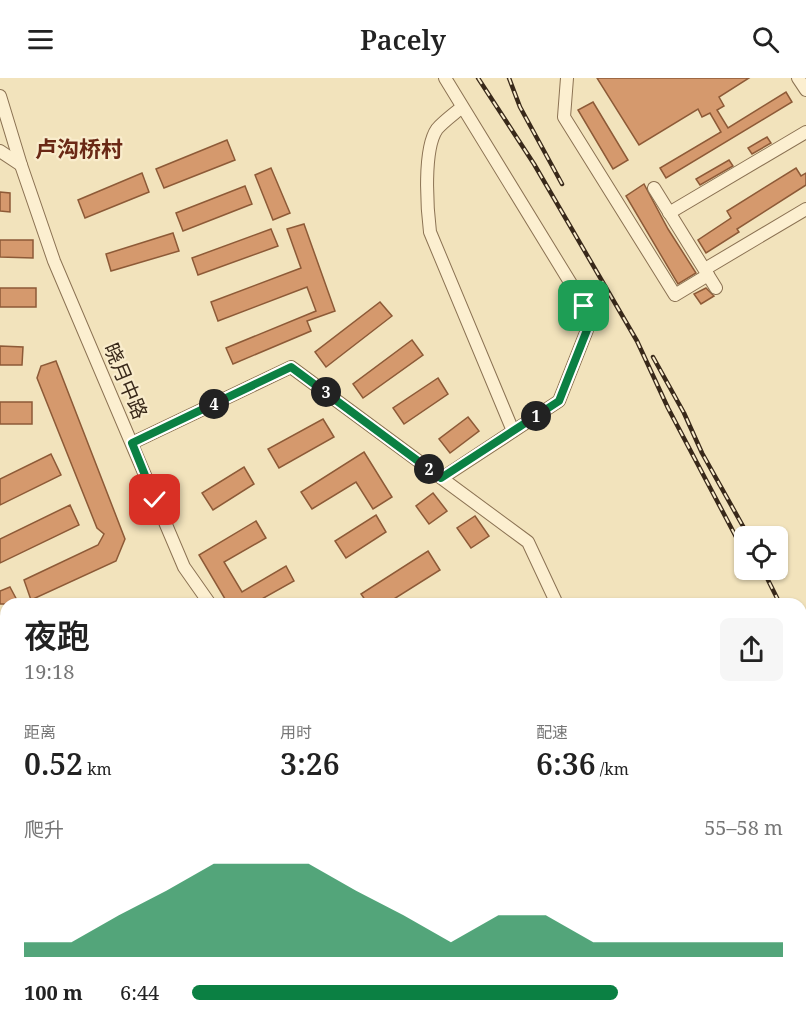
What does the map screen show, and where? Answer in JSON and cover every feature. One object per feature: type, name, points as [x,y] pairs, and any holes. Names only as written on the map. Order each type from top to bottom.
[{"type":"street","points":[[441,478],[559,401],[587,330],[584,306],[444,78]]},
{"type":"street","points":[[567,78],[564,117],[675,295],[706,272],[806,209]]},
{"type":"street","points":[[798,78],[806,90]]},
{"type":"street","name":"晓月中路","points":[[0,96],[54,261],[184,567],[206,598]]},
{"type":"street","points":[[462,107],[436,130],[428,158],[427,207],[430,232],[513,431]]},
{"type":"street","points":[[669,213],[806,132]]},
{"type":"street","points":[[0,151],[21,165]]},
{"type":"street","points":[[654,188],[716,288]]},
{"type":"street","points":[[132,443],[291,367],[528,542],[554,598]]},
{"type":"building","points":[[597,78],[749,78],[719,97],[724,106],[717,110],[728,128],[786,92],[792,102],[666,178],[660,168],[721,132],[710,113],[702,117],[698,109],[639,145]]},
{"type":"building","points":[[593,102],[628,160],[613,169],[578,110]]},
{"type":"building","points":[[767,137],[771,143],[752,154],[748,148]]},
{"type":"building","points":[[227,140],[235,160],[164,188],[156,169]]},
{"type":"building","points":[[729,160],[733,166],[700,185],[696,179]]},
{"type":"building","points":[[271,168],[290,213],[273,220],[255,175]]},
{"type":"building","points":[[796,168],[801,176],[806,173],[806,185],[737,229],[739,232],[706,253],[698,240],[731,218],[727,211]]},
{"type":"building","points":[[142,173],[149,192],[85,218],[78,200]]},
{"type":"building","points":[[644,184],[668,229],[696,273],[678,284],[626,196]]},
{"type":"building","points":[[245,186],[252,204],[183,231],[176,213]]},
{"type":"building","points":[[0,192],[10,193],[10,212],[0,211]]},
{"type":"building","points":[[304,224],[335,311],[307,321],[311,331],[233,364],[226,348],[316,311],[307,287],[218,321],[211,302],[301,268],[287,229]]},
{"type":"building","points":[[271,229],[278,246],[198,275],[192,258]]},
{"type":"building","points":[[173,233],[179,251],[111,271],[106,254]]},
{"type":"building","points":[[0,240],[33,240],[33,258],[0,257]]},
{"type":"building","points":[[0,288],[36,288],[36,307],[0,307]]},
{"type":"building","points":[[706,288],[714,296],[701,304],[694,294]]},
{"type":"building","points":[[380,302],[392,316],[326,367],[315,352]]},
{"type":"building","points":[[412,340],[423,355],[363,398],[353,384]]},
{"type":"building","points":[[0,346],[23,347],[22,365],[0,365]]},
{"type":"building","points":[[56,361],[125,539],[116,561],[35,598],[30,598],[24,580],[98,545],[104,534],[97,528],[37,378],[41,366]]},
{"type":"building","points":[[438,378],[448,394],[404,424],[393,408]]},
{"type":"building","points":[[0,402],[32,402],[32,424],[0,424]]},
{"type":"building","points":[[468,417],[479,431],[450,453],[439,439]]},
{"type":"building","points":[[323,419],[334,437],[279,468],[268,449]]},
{"type":"building","points":[[364,452],[392,497],[373,509],[356,482],[312,509],[301,492]]},
{"type":"building","points":[[51,454],[61,475],[0,505],[0,479]]},
{"type":"building","points":[[244,467],[254,484],[213,510],[202,493]]},
{"type":"building","points":[[433,493],[447,511],[429,524],[416,506]]},
{"type":"building","points":[[70,505],[79,525],[0,563],[0,539]]},
{"type":"building","points":[[376,515],[386,532],[346,558],[335,541]]},
{"type":"building","points":[[475,516],[489,536],[471,548],[457,528]]},
{"type":"building","points":[[256,521],[266,538],[224,562],[242,592],[286,566],[294,581],[264,598],[224,598],[199,555]]},
{"type":"building","points":[[428,551],[440,570],[396,598],[364,598],[361,594]]},
{"type":"building","points":[[10,587],[16,598],[0,598],[0,591]]},
{"type":"railway","points":[[478,78],[534,164],[637,341],[668,408],[734,533]]},
{"type":"railway","points":[[509,78],[520,107],[562,184]]},
{"type":"railway","points":[[653,357],[743,526]]},
{"type":"railway","points":[[768,580],[777,598]]},
{"type":"district","name":"卢沟桥村","points":[[79,148]]},
{"type":"route","points":[[155,500],[132,443],[291,367],[441,478],[559,401],[587,330],[584,306]]}]
